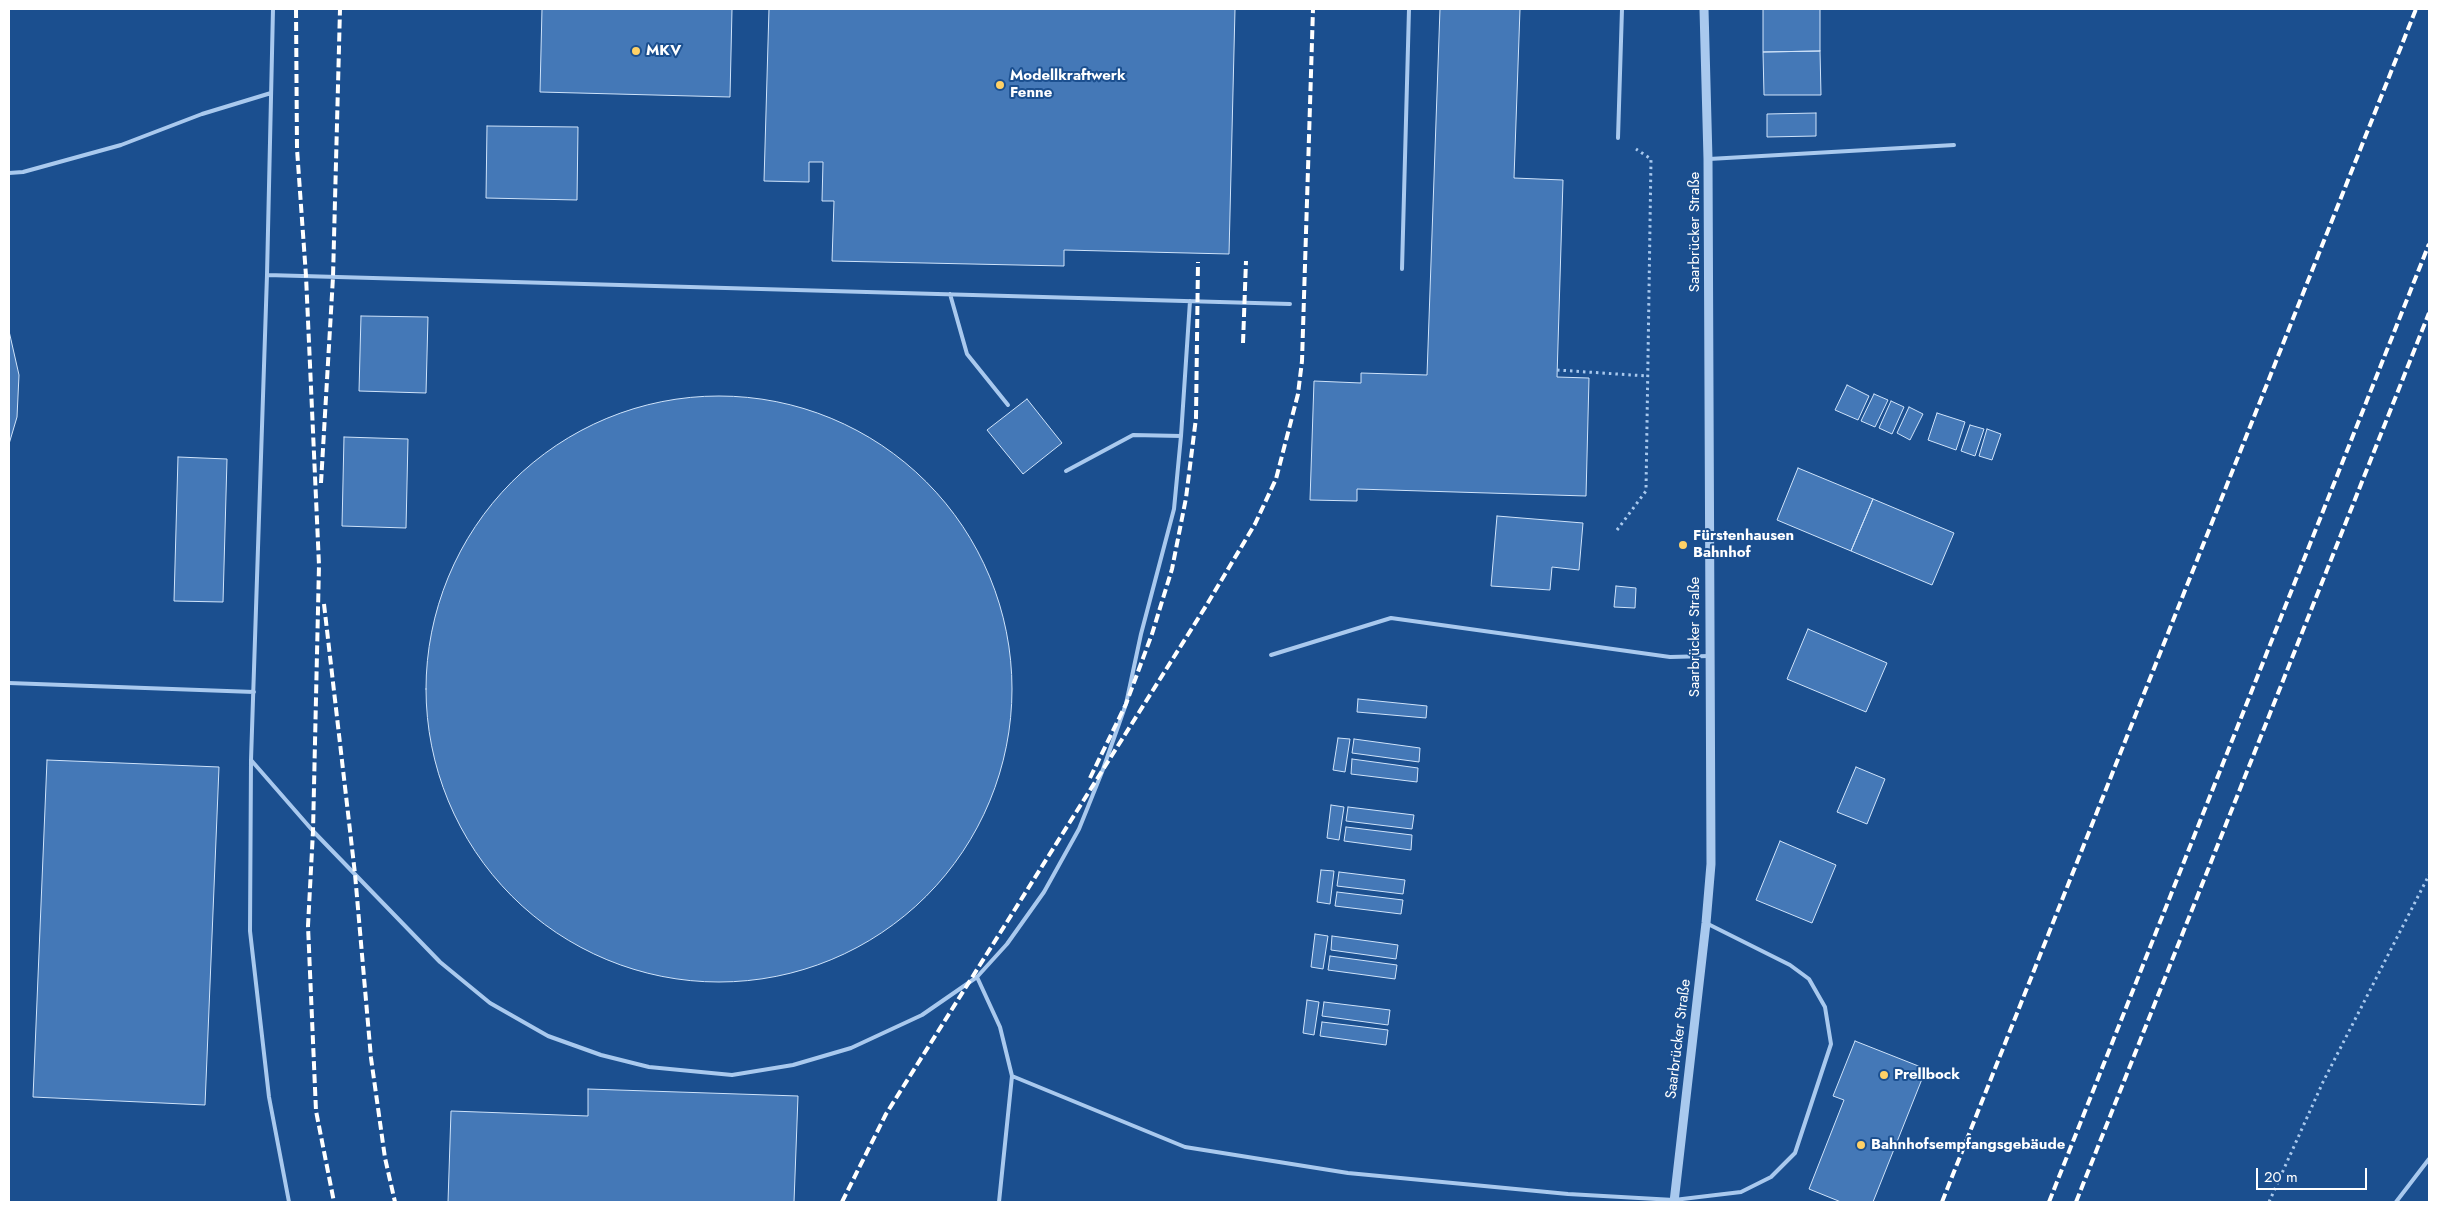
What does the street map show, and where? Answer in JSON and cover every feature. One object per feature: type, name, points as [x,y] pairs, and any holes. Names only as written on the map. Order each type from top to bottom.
[{"type":"street","name":"Saarbrücker Straße","points":[[1674,1201],[1706,923],[1710,864],[1708,159],[1704,9]]},
{"type":"lane","points":[[274,9],[251,760],[250,931],[269,1097],[289,1202]]},
{"type":"lane","points":[[1402,269],[1409,9]]},
{"type":"lane","points":[[1618,138],[1622,9]]},
{"type":"lane","points":[[9,173],[23,172],[121,146],[202,114],[271,92]]},
{"type":"lane","points":[[1708,159],[1954,145]]},
{"type":"lane","points":[[267,275],[1290,304]]},
{"type":"lane","points":[[950,294],[967,354],[1008,405]]},
{"type":"lane","points":[[251,760],[313,831],[440,962],[490,1002],[548,1036],[601,1055],[649,1067],[732,1075],[793,1065],[851,1048],[922,1015],[977,976],[1007,944],[1044,892],[1079,829],[1102,772],[1126,704],[1141,634],[1174,509],[1190,301]]},
{"type":"lane","points":[[1066,470],[1133,435],[1181,436]]},
{"type":"lane","points":[[1272,655],[1391,618],[1670,657],[1709,656]]},
{"type":"lane","points":[[9,683],[254,692]]},
{"type":"lane","points":[[1012,1076],[1185,1147],[1348,1174],[1568,1194],[1674,1201],[1741,1192],[1771,1177],[1795,1152],[1831,1044],[1825,1007],[1809,979],[1790,965],[1706,923]]},
{"type":"lane","points":[[977,976],[1000,1027],[1012,1076],[999,1202]]},
{"type":"lane","points":[[2396,1202],[2429,1159]]},
{"type":"path","points":[[1617,530],[1646,491],[1651,159],[1618,138]]},
{"type":"path","points":[[1557,370],[1647,376]]},
{"type":"path","points":[[2269,1202],[2323,1082],[2429,875]]},
{"type":"building","name":"MKV","points":[[542,9],[732,9],[730,97],[540,92]]},
{"type":"building","name":"Modellkraftwerk Fenne","points":[[769,9],[1235,9],[1229,254],[1064,250],[1064,266],[832,261],[834,201],[822,201],[823,162],[809,162],[809,182],[764,181]]},
{"type":"building","points":[[1440,9],[1520,9],[1514,178],[1563,180],[1557,377],[1589,378],[1586,496],[1357,489],[1357,501],[1310,500],[1314,381],[1361,383],[1361,373],[1427,375]]},
{"type":"building","points":[[1763,9],[1820,9],[1820,51],[1763,52]]},
{"type":"building","points":[[1820,51],[1821,95],[1764,95],[1763,52]]},
{"type":"building","points":[[1816,113],[1816,136],[1767,137],[1767,114]]},
{"type":"building","points":[[487,126],[578,127],[577,200],[486,198]]},
{"type":"building","points":[[361,316],[428,317],[426,393],[359,391]]},
{"type":"building","points":[[9,331],[19,375],[17,417],[9,444]]},
{"type":"building","points":[[1847,385],[1869,396],[1858,420],[1835,410]]},
{"type":"building","points":[[1874,394],[1888,400],[1875,427],[1861,421]]},
{"type":"building","points":[[719,396],[776,402],[831,418],[882,445],[926,482],[963,526],[990,577],[1006,632],[1012,689],[1006,746],[990,801],[963,852],[926,896],[882,933],[831,960],[776,976],[719,982],[662,976],[607,960],[556,933],[512,896],[475,852],[448,801],[432,746],[426,689],[432,632],[448,577],[475,526],[512,482],[556,445],[607,418],[662,402]]},
{"type":"building","points":[[1027,399],[1062,443],[1023,474],[987,430]]},
{"type":"building","points":[[1891,401],[1904,407],[1892,434],[1879,428]]},
{"type":"building","points":[[1909,407],[1923,414],[1910,440],[1897,433]]},
{"type":"building","points":[[1937,413],[1965,422],[1956,450],[1928,440]]},
{"type":"building","points":[[1970,425],[1984,429],[1975,456],[1961,451]]},
{"type":"building","points":[[1987,429],[2001,434],[1992,460],[1979,456]]},
{"type":"building","points":[[344,437],[408,439],[406,528],[342,526]]},
{"type":"building","points":[[178,457],[227,459],[223,602],[174,601]]},
{"type":"building","points":[[1798,468],[1873,499],[1851,551],[1777,520]]},
{"type":"building","points":[[1873,499],[1954,533],[1932,585],[1851,551]]},
{"type":"building","points":[[1497,516],[1583,523],[1579,570],[1552,567],[1550,590],[1491,586]]},
{"type":"building","points":[[1616,586],[1636,588],[1635,608],[1614,607]]},
{"type":"building","points":[[1808,629],[1887,663],[1866,712],[1787,679]]},
{"type":"building","points":[[1358,699],[1427,706],[1426,718],[1357,712]]},
{"type":"building","points":[[1338,738],[1350,739],[1345,772],[1333,770]]},
{"type":"building","points":[[1354,739],[1420,748],[1419,762],[1352,753]]},
{"type":"building","points":[[1352,759],[1418,768],[1417,782],[1351,774]]},
{"type":"building","points":[[47,760],[219,767],[205,1105],[33,1097]]},
{"type":"building","points":[[1856,767],[1885,779],[1867,824],[1837,812]]},
{"type":"building","points":[[1331,805],[1344,807],[1339,840],[1327,838]]},
{"type":"building","points":[[1348,807],[1414,815],[1412,829],[1346,821]]},
{"type":"building","points":[[1346,827],[1412,835],[1411,850],[1344,841]]},
{"type":"building","points":[[1780,841],[1836,865],[1812,923],[1756,900]]},
{"type":"building","points":[[1321,870],[1334,871],[1330,904],[1317,902]]},
{"type":"building","points":[[1339,872],[1405,880],[1403,894],[1337,886]]},
{"type":"building","points":[[1337,892],[1403,900],[1401,914],[1335,906]]},
{"type":"building","points":[[1315,934],[1328,936],[1323,969],[1311,967]]},
{"type":"building","points":[[1332,936],[1398,945],[1396,959],[1331,950]]},
{"type":"building","points":[[1330,956],[1397,965],[1395,979],[1328,970]]},
{"type":"building","points":[[1307,1000],[1319,1002],[1314,1035],[1303,1033]]},
{"type":"building","points":[[1324,1002],[1390,1010],[1388,1025],[1322,1016]]},
{"type":"building","points":[[1322,1022],[1388,1030],[1386,1045],[1320,1036]]},
{"type":"building","name":"Bahnhofsempfangsgebäude","points":[[1855,1041],[1926,1069],[1873,1202],[1841,1202],[1809,1189],[1844,1100],[1833,1096]]},
{"type":"building","points":[[588,1089],[798,1096],[794,1202],[448,1202],[451,1111],[588,1116]]},
{"type":"railway","points":[[296,9],[297,149],[306,276],[319,565],[313,831],[308,926],[316,1111],[334,1202]]},
{"type":"railway","points":[[321,483],[333,277],[340,9]]},
{"type":"railway","points":[[842,1202],[886,1114],[1206,606],[1255,524],[1276,479],[1298,394],[1302,361],[1313,9]]},
{"type":"railway","points":[[1942,1202],[2416,9]]},
{"type":"railway","points":[[2049,1202],[2429,244]]},
{"type":"railway","points":[[1243,343],[1246,261]]},
{"type":"railway","points":[[1090,778],[1126,704],[1152,634],[1172,569],[1186,498],[1196,418],[1198,262]]},
{"type":"railway","points":[[2076,1202],[2429,313]]},
{"type":"railway","points":[[324,604],[355,874],[371,1058],[385,1158],[395,1202]]},
{"type":"place","name":"MKV","points":[[636,51]]},
{"type":"place","name":"Modellkraftwerk Fenne","points":[[1000,85]]},
{"type":"place","name":"Fürstenhausen Bahnhof","points":[[1683,545]]},
{"type":"place","name":"Prellbock","points":[[1884,1075]]},
{"type":"place","name":"Bahnhofsempfangsgebäude","points":[[1861,1145]]}]
